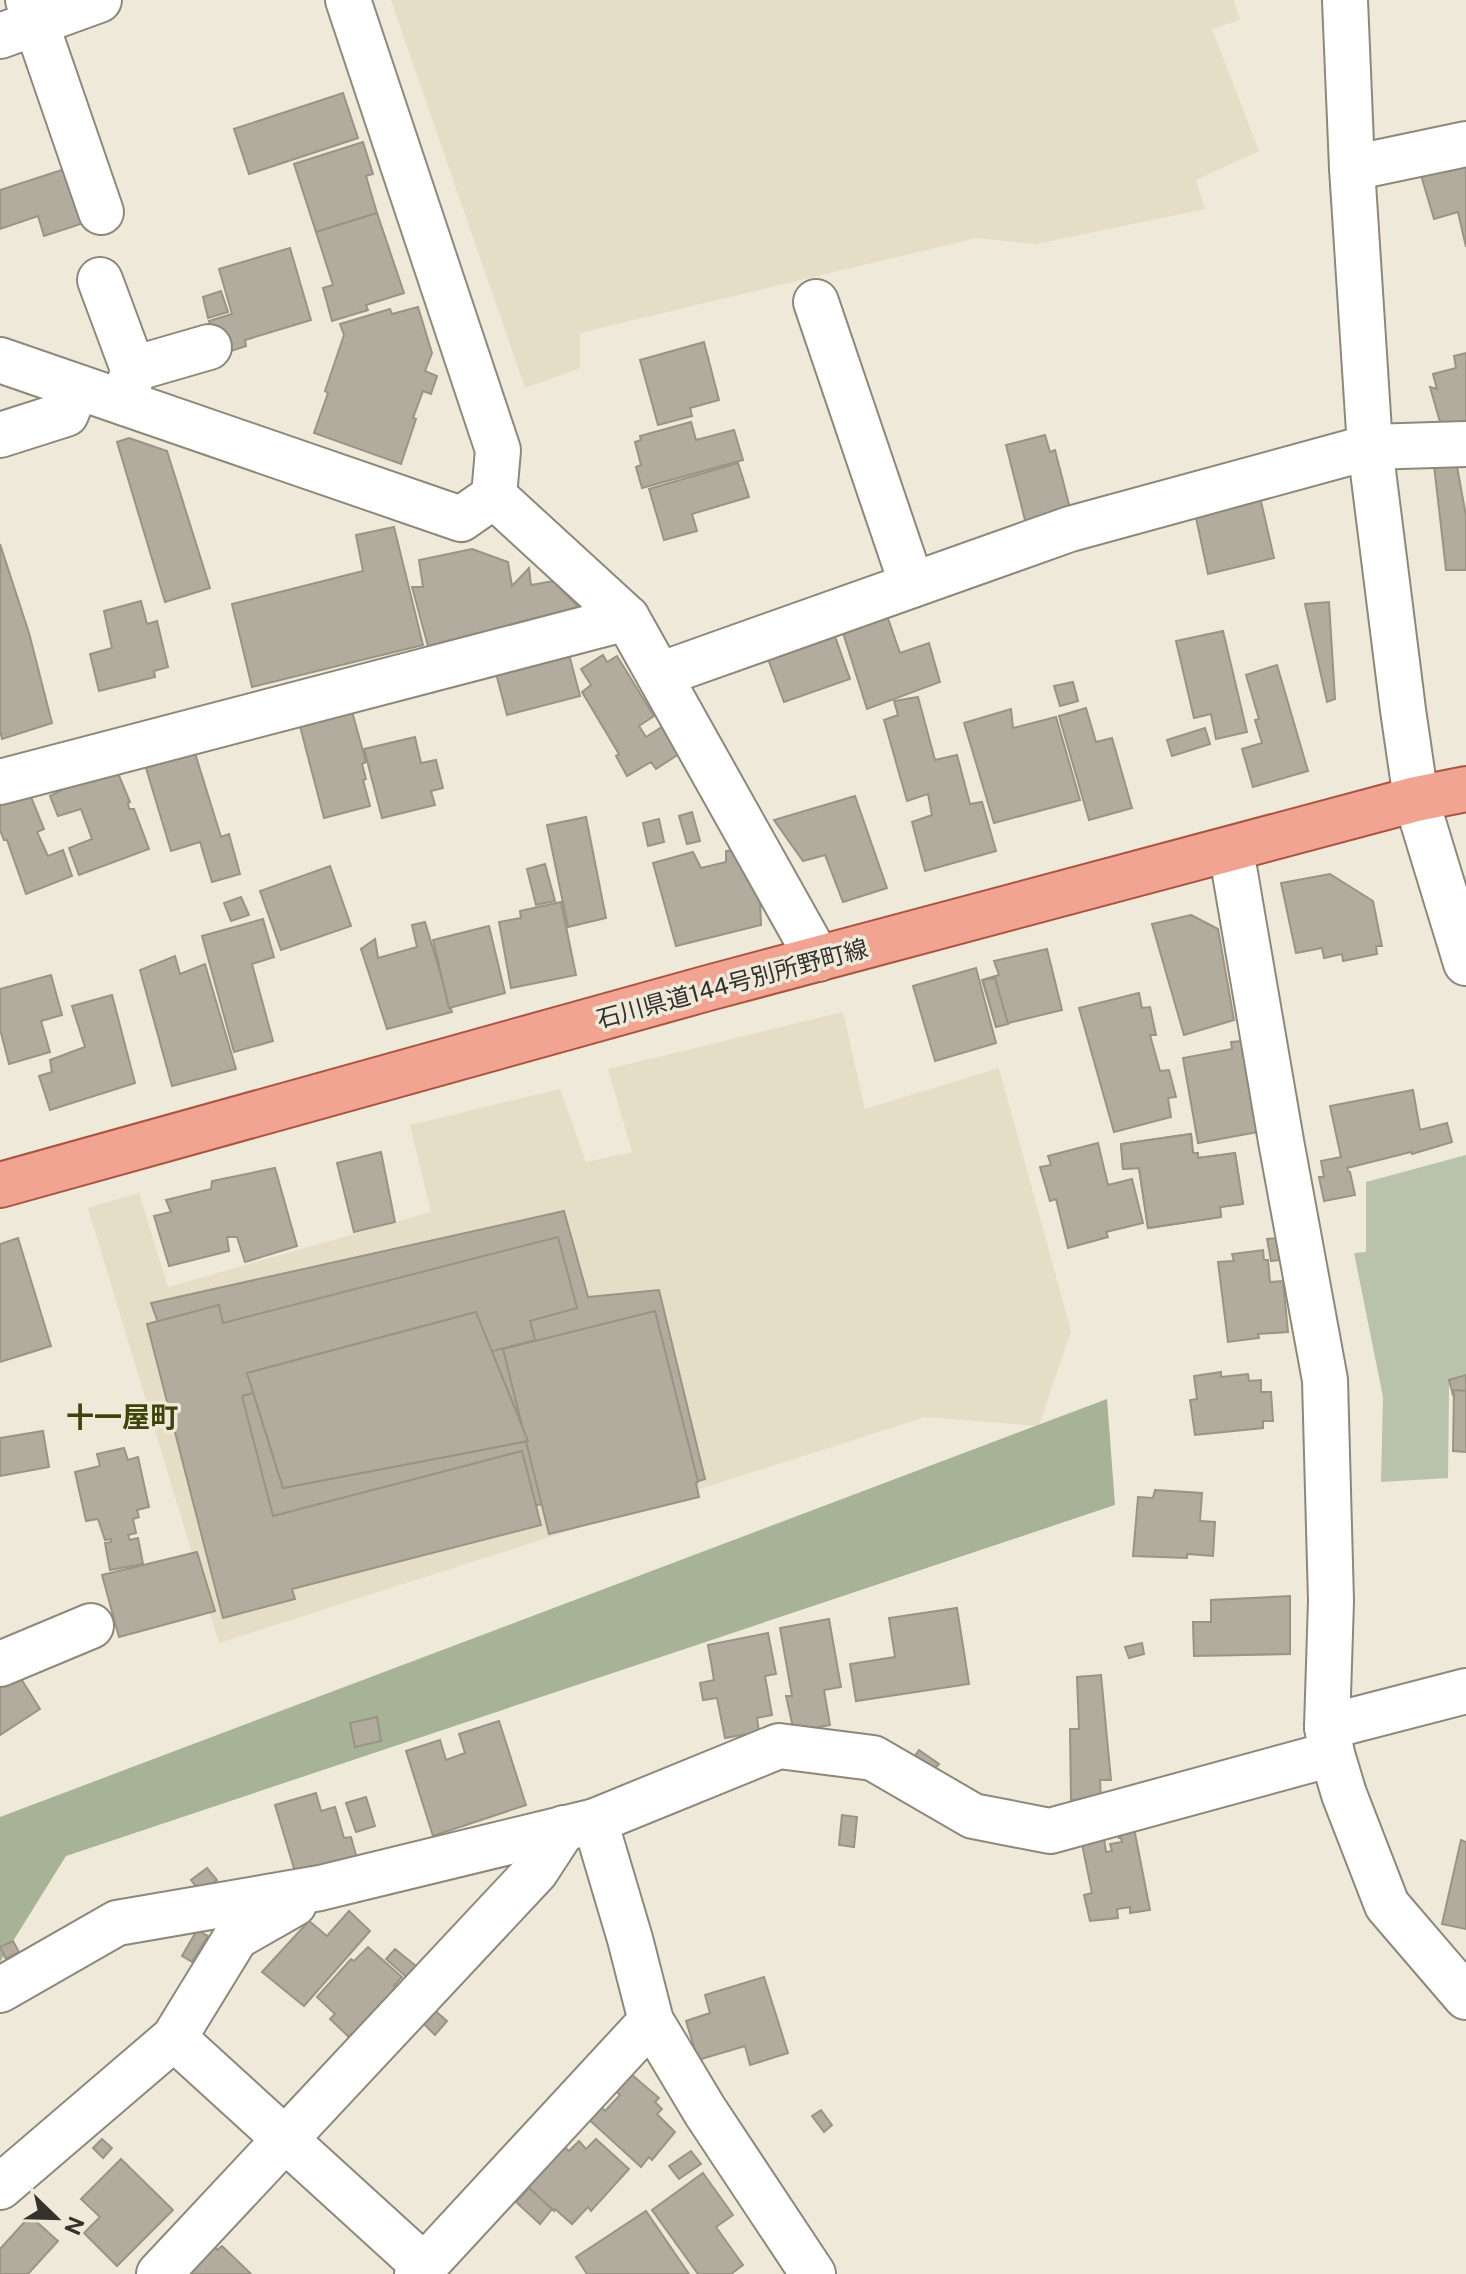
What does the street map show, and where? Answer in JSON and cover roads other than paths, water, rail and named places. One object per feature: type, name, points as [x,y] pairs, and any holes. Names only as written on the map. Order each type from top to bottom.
[{"type":"main road","name":"石川県道144号別所野町線","points":[[0,1185],[818,959],[1416,799],[1466,789]]},
{"type":"street","points":[[99,0],[21,20],[101,212]]},
{"type":"street","points":[[348,0],[498,450],[494,496]]},
{"type":"street","points":[[1345,0],[1370,447],[1416,799],[1466,963]]},
{"type":"street","points":[[1352,168],[1466,144]]},
{"type":"street","points":[[100,280],[129,386]]},
{"type":"street","points":[[816,302],[912,585]]},
{"type":"street","points":[[129,386],[209,347]]},
{"type":"street","points":[[0,360],[77,387],[129,386],[461,519],[494,496]]},
{"type":"street","points":[[0,435],[66,414],[77,387]]},
{"type":"street","points":[[659,675],[1070,529],[1370,447],[1466,444]]},
{"type":"street","points":[[494,496],[627,618],[818,959]]},
{"type":"street","points":[[0,782],[627,618]]},
{"type":"street","points":[[1231,850],[1325,1380],[1331,1601],[1329,1741],[1344,1794],[1387,1905],[1466,1997]]},
{"type":"street","points":[[0,1664],[91,1626]]},
{"type":"street","points":[[0,1990],[117,1923],[320,1888],[580,1825],[779,1746],[873,1758],[973,1816],[1050,1831],[1329,1741],[1466,1691]]},
{"type":"street","points":[[580,1825],[630,1939],[651,2021],[705,2111],[813,2274]]},
{"type":"street","points":[[159,2274],[580,1825]]},
{"type":"street","points":[[0,2187],[174,2038],[236,1937],[320,1888]]},
{"type":"street","points":[[174,2038],[420,2270],[651,2021]]},
{"type":"district","name":"十一屋町","points":[[122,1416]]}]
